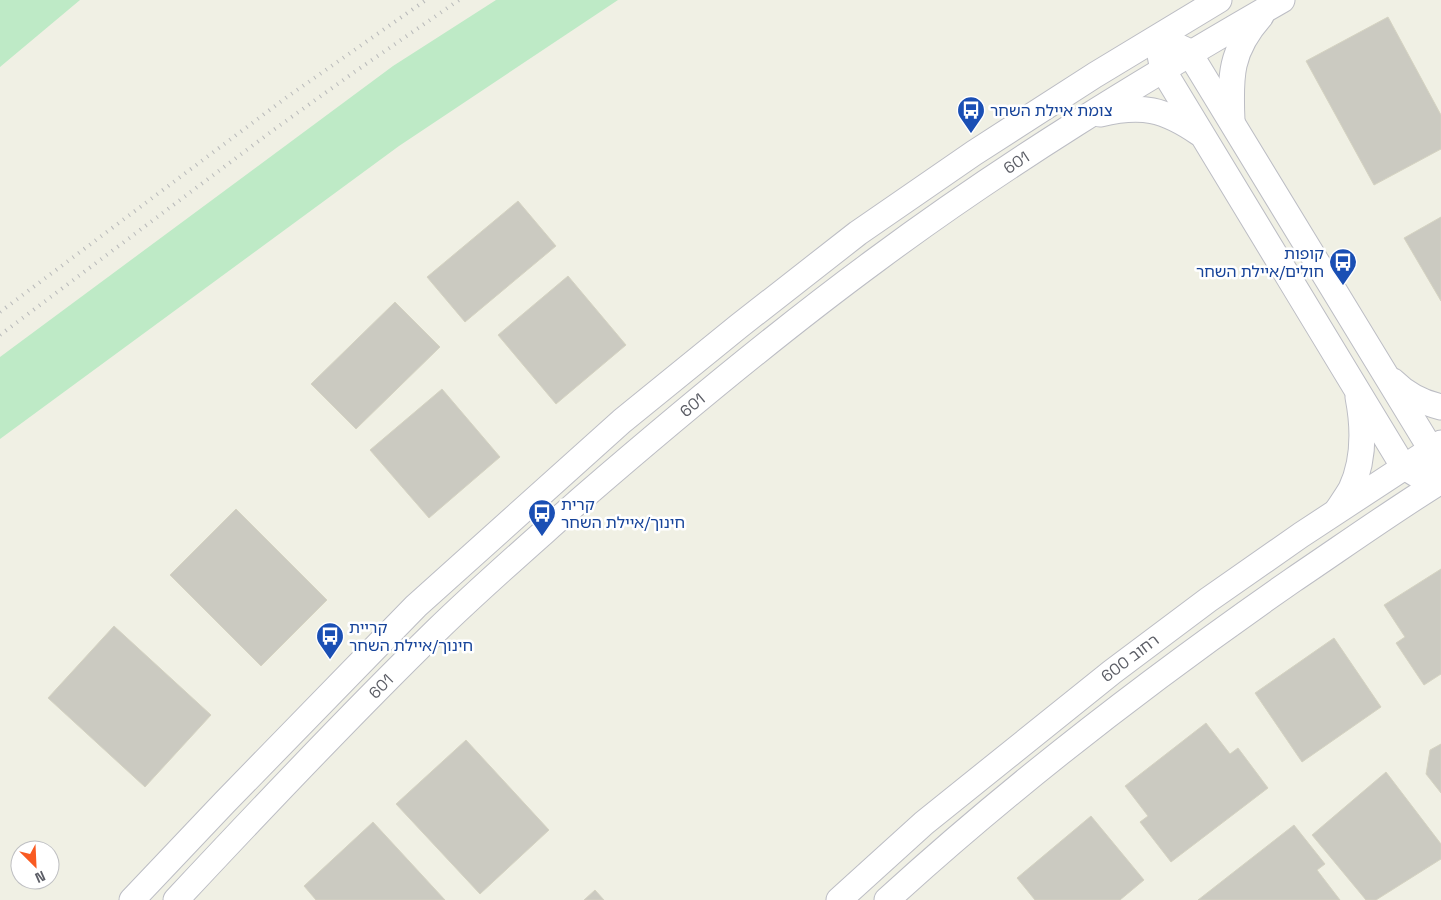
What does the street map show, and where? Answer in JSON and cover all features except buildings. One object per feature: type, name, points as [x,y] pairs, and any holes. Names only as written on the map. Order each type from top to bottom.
[{"type":"street","name":"601","points":[[132,900],[416,606],[622,421],[858,233],[974,153],[1156,37],[1219,0]]},
{"type":"street","name":"601","points":[[176,900],[248,823],[438,629],[642,446],[758,350],[877,259],[992,179],[1163,70],[1275,4]]},
{"type":"street","points":[[1232,123],[1231,85],[1234,60],[1250,28],[1275,4]]},
{"type":"street","points":[[1156,37],[1188,51],[1190,54],[1429,446],[1435,447],[1438,483],[1404,467],[1163,70],[1156,37]]},
{"type":"street","points":[[1090,116],[1118,110],[1139,109],[1158,111],[1178,119],[1202,136]]},
{"type":"street","points":[[1385,373],[1401,389],[1421,400],[1441,407]]},
{"type":"street","points":[[1336,512],[1350,490],[1358,464],[1362,440],[1356,387]]},
{"type":"street","name":"רחוב 600","points":[[839,900],[924,823],[1112,672],[1208,600],[1435,447]]},
{"type":"street","name":"רחוב 600","points":[[887,900],[945,848],[1131,697],[1227,626],[1438,483]]},
{"type":"green space","points":[[0,0],[80,0],[0,67]]},
{"type":"green space","points":[[496,0],[618,0],[399,146],[0,439],[0,357],[393,66]]},
{"type":"railway","points":[[0,312],[287,97],[426,0]]},
{"type":"railway","points":[[0,335],[272,131],[459,0]]},
{"type":"place","name":"צומת איילת השחר","points":[[971,134]]},
{"type":"place","name":"קופות חולים/איילת השחר","points":[[1343,286]]},
{"type":"place","name":"קרית חינוך/איילת השחר","points":[[542,537]]},
{"type":"place","name":"קריית חינוך/איילת השחר","points":[[330,660]]}]
